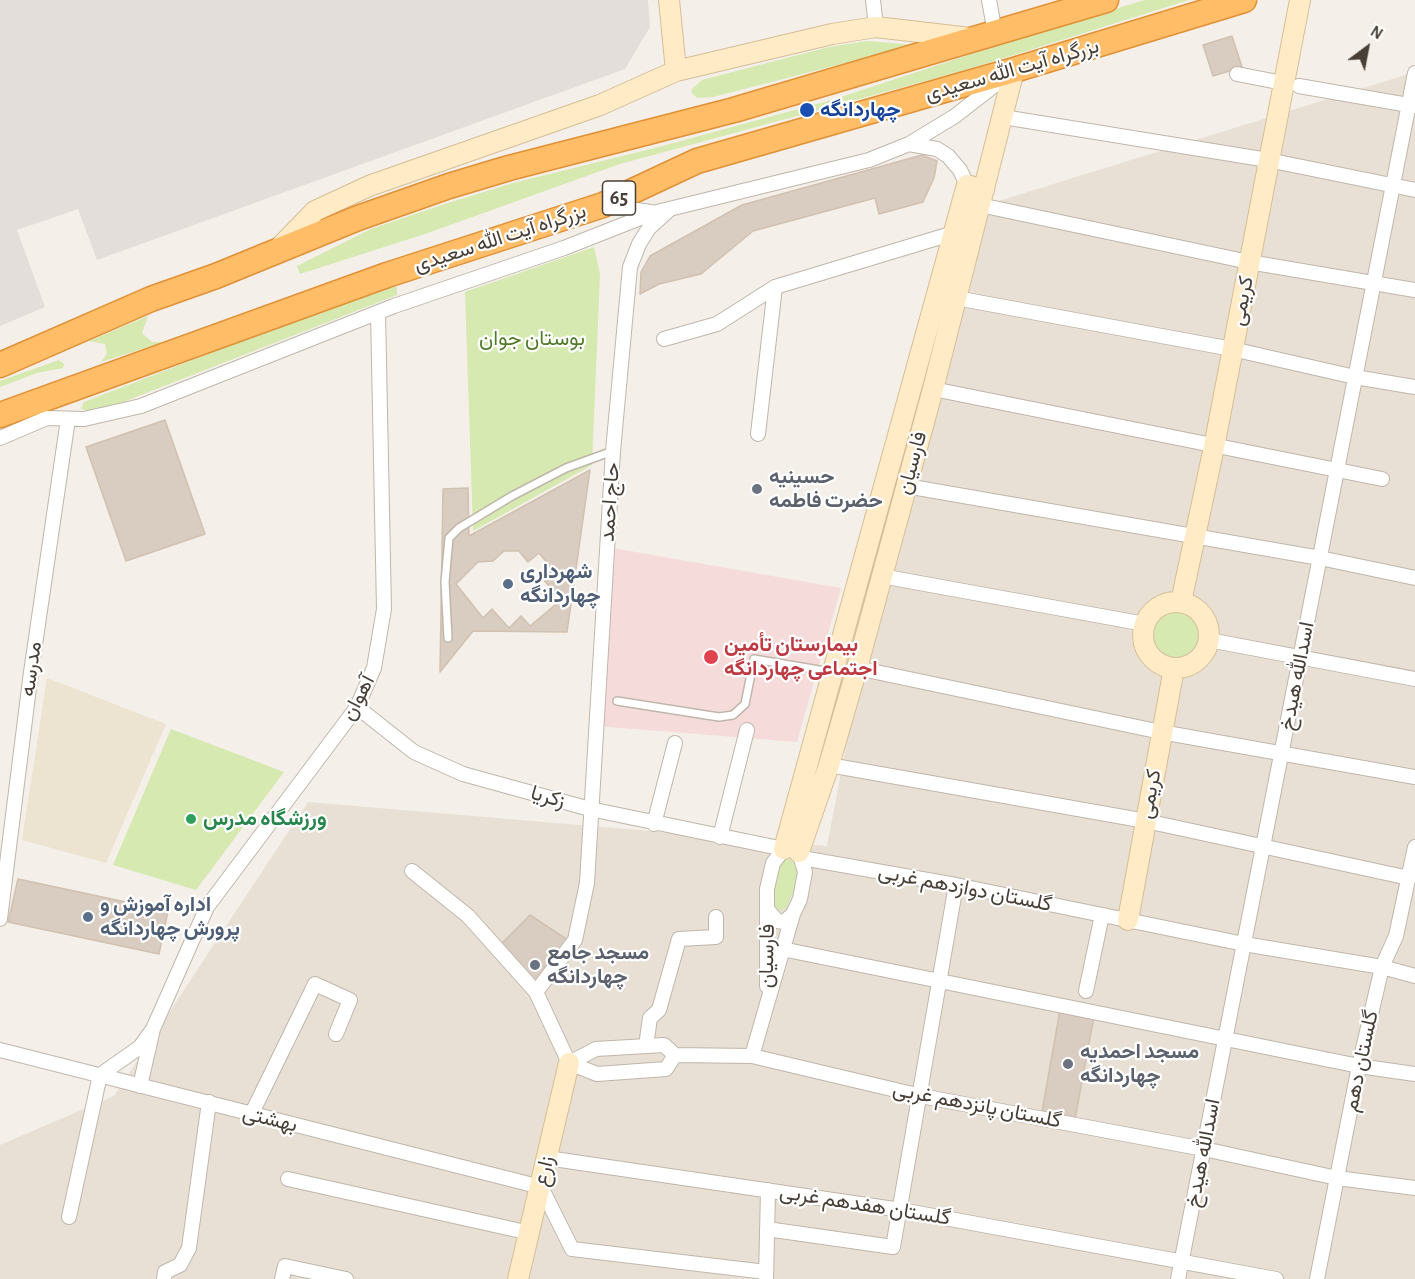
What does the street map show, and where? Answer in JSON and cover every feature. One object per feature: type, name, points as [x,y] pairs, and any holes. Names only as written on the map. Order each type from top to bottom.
[{"type":"highway","name":"بزرگراه آیت الله سعیدی","points":[[0,365],[151,299],[416,198],[509,168],[734,110],[1106,0]]},
{"type":"highway","name":"بزرگراه آیت الله سعیدی","points":[[0,415],[44,409],[387,275],[603,205],[696,161],[1014,70],[1244,0]]},
{"type":"street","points":[[669,0],[676,71]]},
{"type":"street","points":[[873,0],[876,27]]},
{"type":"street","points":[[278,249],[315,211],[369,186],[600,105],[676,71],[832,34],[876,27],[987,36],[989,0]]},
{"type":"street","name":"کریمی","points":[[1181,602],[1214,447],[1268,160],[1291,85],[1300,0]]},
{"type":"street","points":[[0,438],[44,409],[68,419],[112,414],[141,406],[378,312],[564,248],[653,213],[869,160],[909,144],[955,116],[1014,70]]},
{"type":"street","name":"فارسیان","points":[[766,1003],[766,889],[790,856],[829,765],[933,389],[956,298],[977,194],[1003,117],[1014,70]]},
{"type":"street","name":"اسدالله هیدخ","points":[[1178,1279],[1393,186],[1412,105],[1415,73]]},
{"type":"street","points":[[1237,74],[1412,105]]},
{"type":"street","points":[[1003,117],[1268,160],[1415,190]]},
{"type":"street","points":[[909,144],[937,149],[948,156],[977,194],[1249,262],[1415,290]]},
{"type":"street","name":"فارسیان","points":[[752,1056],[782,949],[803,885],[790,856],[833,672],[954,233],[977,194]]},
{"type":"street","points":[[603,205],[653,213]]},
{"type":"street","name":"حاج احمد","points":[[536,992],[574,940],[587,883],[614,451],[630,267],[649,228],[670,208]]},
{"type":"street","points":[[664,339],[717,324],[775,287],[954,233]]},
{"type":"street","points":[[758,435],[775,287]]},
{"type":"street","points":[[956,298],[1232,349],[1355,377],[1415,387]]},
{"type":"street","name":"آهوان","points":[[153,1029],[207,907],[357,707],[374,668],[384,609],[378,312]]},
{"type":"street","points":[[933,389],[1382,479]]},
{"type":"street","name":"مدرسه","points":[[0,919],[32,661],[68,419]]},
{"type":"street","points":[[906,486],[1320,558],[1415,578]]},
{"type":"street","points":[[881,576],[1144,624]]},
{"type":"street","points":[[1169,602],[1181,602],[1200,612],[1207,621],[1209,640],[1204,654],[1196,662],[1174,668],[1164,666],[1149,653],[1144,644],[1144,624],[1158,606],[1169,602]]},
{"type":"street","points":[[1209,640],[1415,679]]},
{"type":"street","points":[[857,668],[1161,732],[1415,777]]},
{"type":"street","name":"کریمی","points":[[1128,920],[1174,668]]},
{"type":"street","name":"زکریا","points":[[357,707],[414,752],[463,774],[590,809],[756,845],[790,856]]},
{"type":"street","points":[[720,837],[747,730]]},
{"type":"street","points":[[654,824],[675,743]]},
{"type":"street","points":[[829,765],[1146,821],[1409,878]]},
{"type":"street","name":"گلستان دهم","points":[[1317,1279],[1359,1066],[1382,967],[1396,936],[1415,847]]},
{"type":"street","name":"گلستان دوازدهم غربی","points":[[790,856],[956,885],[1244,944],[1382,967],[1415,976]]},
{"type":"street","points":[[412,871],[468,916],[536,992],[568,1063],[597,1074],[654,1070],[666,1069],[675,1055]]},
{"type":"street","points":[[767,1229],[893,1247],[956,885]]},
{"type":"street","points":[[767,909],[777,921],[784,922],[793,914]]},
{"type":"street","points":[[1086,991],[1102,915]]},
{"type":"street","points":[[646,1046],[650,1018],[659,1010],[679,939],[716,937],[716,917]]},
{"type":"street","points":[[782,949],[1082,1011],[1226,1037],[1359,1066],[1415,1074]]},
{"type":"street","points":[[251,1115],[315,984],[350,1000],[336,1034]]},
{"type":"street","points":[[69,1217],[100,1075],[140,1047],[153,1029]]},
{"type":"street","points":[[140,1086],[153,1029]]},
{"type":"street","points":[[568,1063],[596,1049],[646,1046],[664,1046],[675,1055],[752,1056]]},
{"type":"street","name":"بهشتی","points":[[0,1050],[209,1102],[251,1115],[541,1186]]},
{"type":"street","name":"گلستان پانزدهم غربی","points":[[752,1056],[921,1095],[1204,1149],[1337,1178],[1415,1188]]},
{"type":"street","name":"زارع","points":[[518,1279],[568,1063]]},
{"type":"street","points":[[165,1279],[165,1272],[180,1265],[189,1248],[209,1102]]},
{"type":"street","name":"گلستان هفدهم غربی","points":[[547,1158],[901,1210],[1276,1279]]},
{"type":"street","points":[[288,1179],[530,1233]]},
{"type":"street","points":[[541,1186],[572,1249],[766,1276],[768,1190]]},
{"type":"street","points":[[282,1279],[285,1266],[346,1279]]},
{"type":"lane","points":[[448,638],[445,582],[449,538],[459,528],[566,468],[614,451]]},
{"type":"lane","points":[[617,701],[719,717],[733,715],[745,704],[754,659],[833,672]]},
{"type":"shaded area","points":[[0,0],[648,0],[650,27],[625,69],[97,260],[78,209],[17,230],[45,307],[0,326]]},
{"type":"shaded area","points":[[1415,72],[1415,1279],[0,1279],[0,1145],[114,1096],[308,802],[827,846],[947,217]]},
{"type":"shaded area","name":"بیمارستان تأمین اجتماعی چهاردانگه","points":[[607,547],[841,588],[797,742],[596,726]]},
{"type":"shaded area","points":[[47,678],[166,724],[106,863],[22,840]]},
{"type":"green space","points":[[1145,0],[1189,0],[966,70],[620,164],[425,234],[300,274],[297,266],[371,229],[445,204],[513,183],[659,147],[835,99],[1038,32]]},
{"type":"green space","points":[[867,41],[916,45],[713,97],[697,98],[691,92],[702,80],[829,47]]},
{"type":"green space","name":"بوستان جوان","points":[[594,247],[600,274],[592,465],[473,531],[465,292]]},
{"type":"green space","points":[[387,285],[397,287],[397,295],[118,404],[89,411],[81,409],[84,402]]},
{"type":"green space","points":[[148,316],[142,333],[152,342],[164,342],[101,362],[107,354],[105,344],[89,341]]},
{"type":"green space","points":[[59,360],[64,364],[63,368],[37,373],[0,387],[0,381]]},
{"type":"green space","points":[[1177,609],[1195,616],[1202,634],[1195,652],[1177,659],[1159,652],[1152,634],[1159,616]]},
{"type":"green space","name":"ورزشگاه مدرس","points":[[171,729],[284,772],[196,890],[113,865]]},
{"type":"green space","points":[[789,859],[796,865],[797,871],[794,889],[786,908],[778,911],[774,907],[773,888],[780,866],[784,860]]},
{"type":"building","points":[[1232,36],[1242,67],[1213,76],[1203,45]]},
{"type":"building","points":[[922,155],[937,161],[934,178],[923,202],[879,214],[875,198],[753,231],[701,274],[659,284],[640,294],[641,272],[650,256],[742,205]]},
{"type":"building","points":[[165,420],[205,534],[126,561],[86,447]]},
{"type":"building","name":"شهرداری چهاردانگه","points":[[590,470],[567,632],[473,631],[440,672],[443,489],[468,488],[469,536]]},
{"type":"building","points":[[504,551],[519,551],[528,562],[539,553],[549,565],[538,573],[561,600],[530,626],[521,616],[509,628],[492,609],[483,618],[456,584],[478,562],[493,561]]},
{"type":"building","name":"اداره آموزش و پرورش چهاردانگه","points":[[18,879],[168,911],[159,954],[8,922]]},
{"type":"building","name":"مسجد جامع چهاردانگه","points":[[530,915],[571,942],[536,985],[500,945]]},
{"type":"building","name":"مسجد احمدیه چهاردانگه","points":[[1060,1010],[1094,1016],[1075,1119],[1042,1112]]},
{"type":"place","name":"چهاردانگه","points":[[807,110]]},
{"type":"place","name":"حسینیه حضرت فاطمه","points":[[757,489]]},
{"type":"place","name":"شهرداری چهاردانگه","points":[[508,584]]},
{"type":"place","name":"بیمارستان تأمین اجتماعی چهاردانگه","points":[[711,657]]},
{"type":"place","name":"ورزشگاه مدرس","points":[[191,819]]},
{"type":"place","name":"اداره آموزش و پرورش چهاردانگه","points":[[88,917]]},
{"type":"place","name":"مسجد جامع چهاردانگه","points":[[535,965]]},
{"type":"place","name":"مسجد احمدیه چهاردانگه","points":[[1068,1064]]}]
